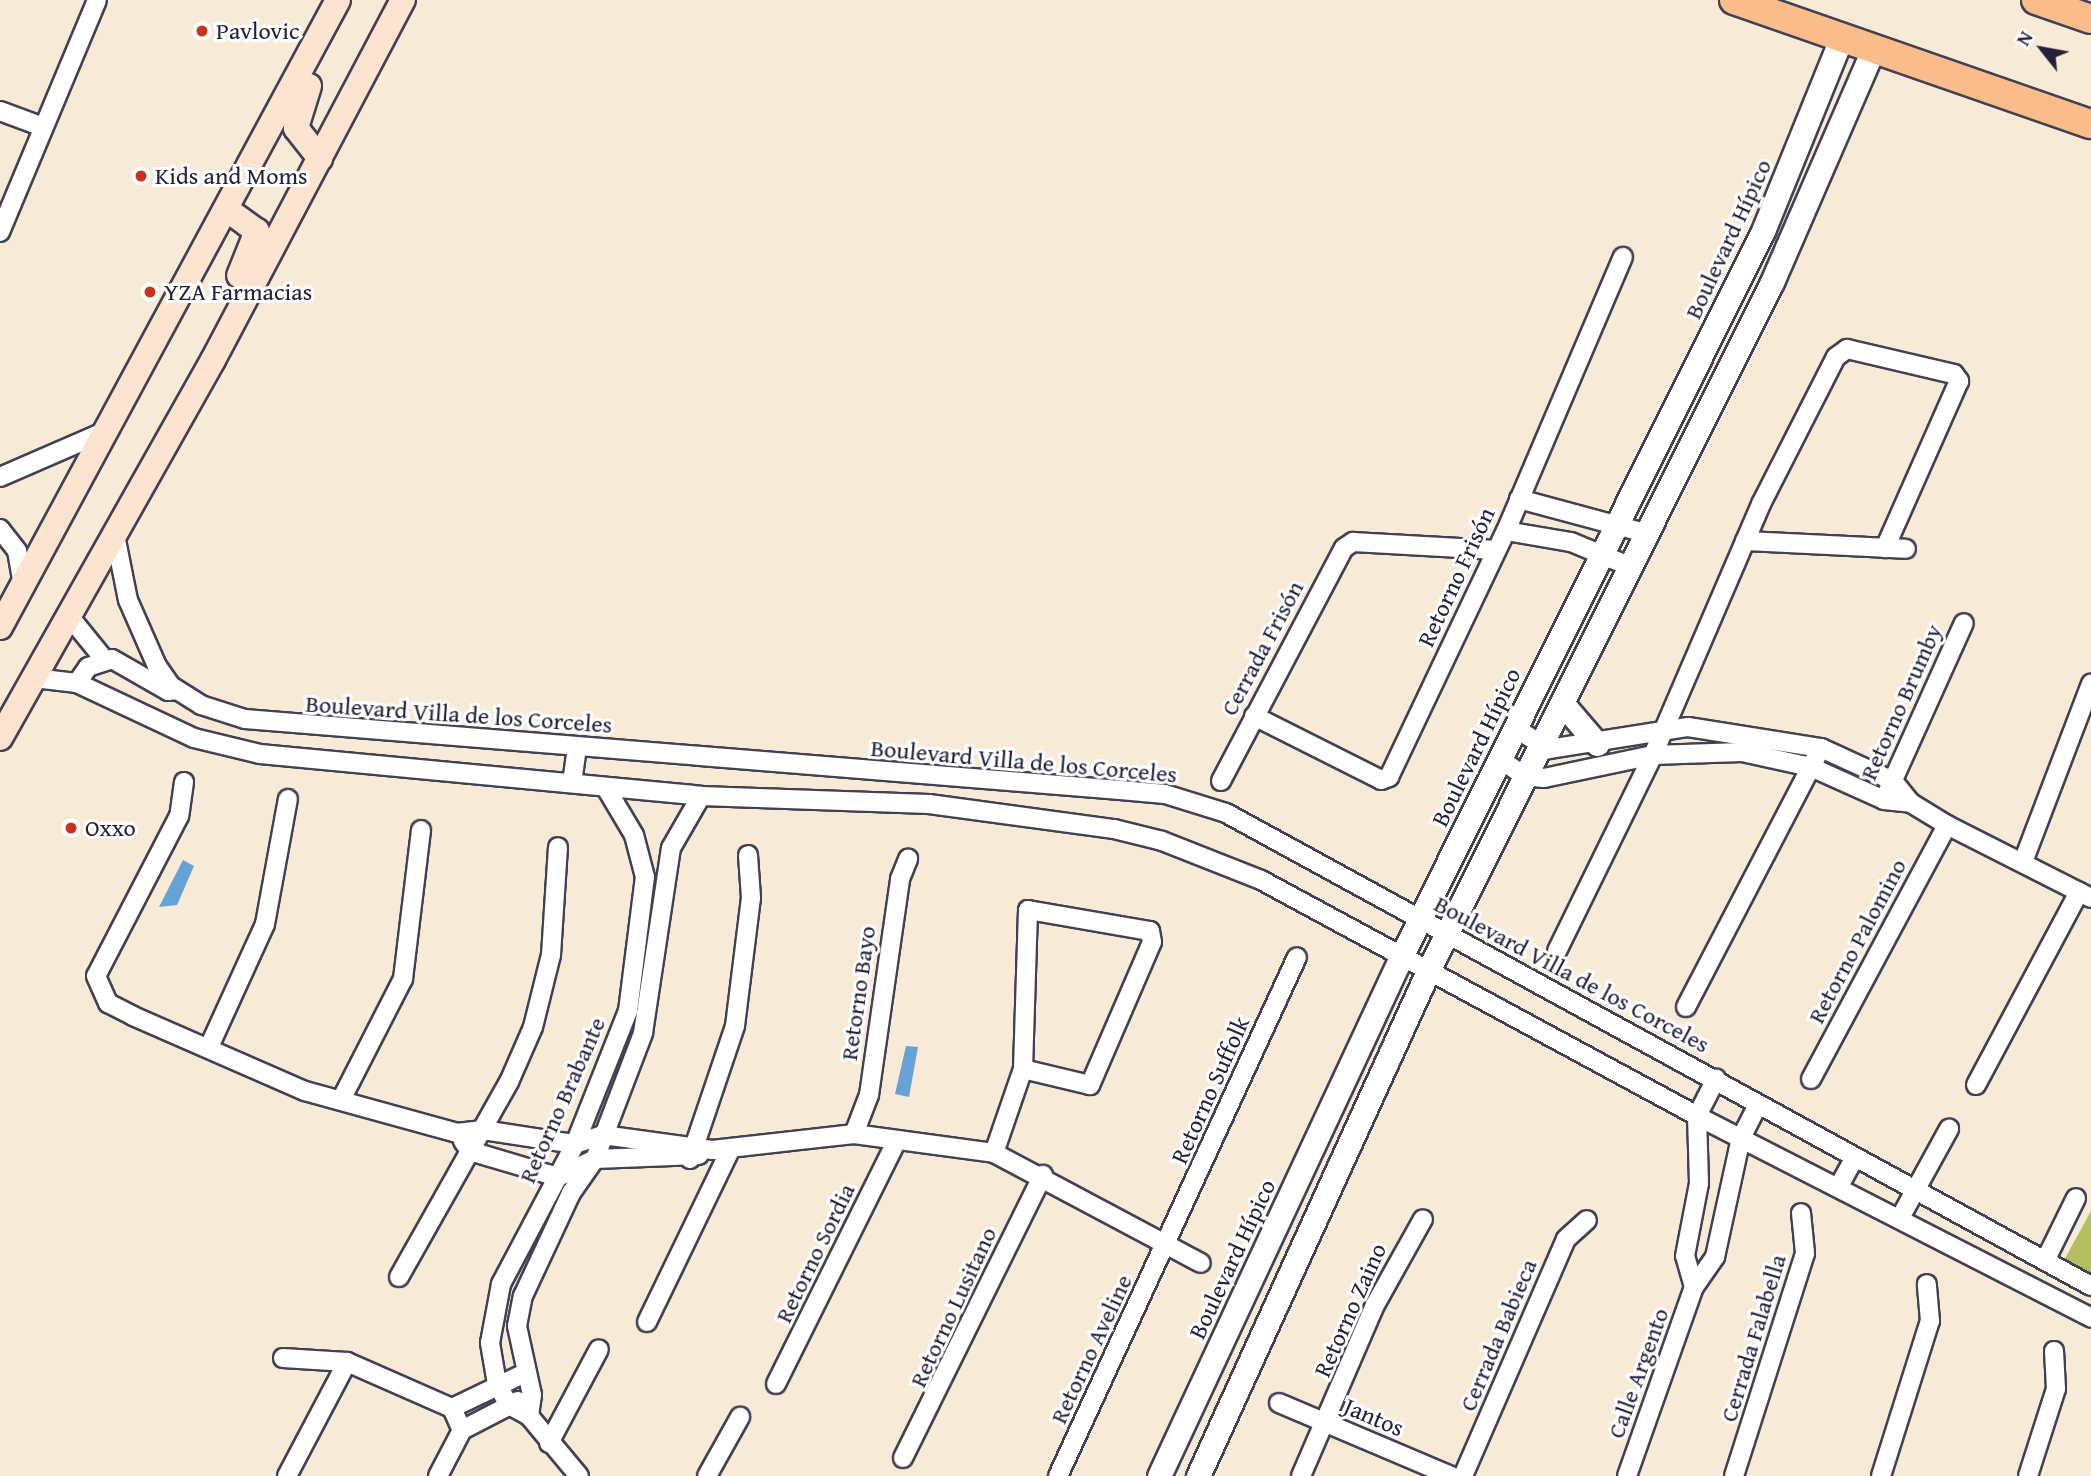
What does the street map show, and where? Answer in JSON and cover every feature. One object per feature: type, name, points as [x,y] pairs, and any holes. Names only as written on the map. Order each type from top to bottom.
[{"type":"main road","points":[[0,738],[167,443],[403,0]]},
{"type":"main road","points":[[1734,0],[1840,41],[2091,124]]},
{"type":"main road","points":[[2036,0],[2091,19]]},
{"type":"main road","points":[[0,627],[112,429],[229,211],[337,1]]},
{"type":"main road","points":[[320,159],[296,128],[322,54],[321,33]]},
{"type":"main road","points":[[167,443],[197,353],[256,240],[254,224],[229,211]]},
{"type":"street","points":[[0,232],[97,0]]},
{"type":"street","name":"Boulevard Hípico","points":[[1159,1476],[1403,953],[1780,193],[1840,41]]},
{"type":"street","points":[[1198,1476],[1430,967],[1772,282],[1872,52]]},
{"type":"street","points":[[0,111],[43,127]]},
{"type":"street","name":"Retorno Frisón","points":[[1254,716],[1385,780],[1506,531],[1623,257]]},
{"type":"street","points":[[1557,951],[1653,755],[1745,541],[1836,357],[1847,349],[1958,377],[1885,548]]},
{"type":"street","points":[[0,477],[112,429]]},
{"type":"street","points":[[1519,499],[1645,533]]},
{"type":"street","points":[[0,529],[17,551],[23,586]]},
{"type":"street","points":[[1506,531],[1602,553],[1629,566]]},
{"type":"street","points":[[115,535],[141,634],[177,690]]},
{"type":"street","points":[[1745,541],[1906,549]]},
{"type":"street","name":"Cerrada Frisón","points":[[1221,781],[1340,552],[1353,542],[1496,550]]},
{"type":"street","points":[[69,616],[104,659],[77,683]]},
{"type":"street","name":"Retorno Brumby","points":[[1884,800],[1964,623]]},
{"type":"street","name":"Boulevard Villa de los Corceles","points":[[104,659],[223,713],[270,723],[1165,794],[1280,838],[1419,920],[1716,1079],[1758,1105],[2091,1286]]},
{"type":"street","points":[[34,678],[77,683],[214,745],[701,796],[929,804],[1114,829],[1162,841],[1261,880],[1430,967],[1697,1116],[1839,1186],[2091,1318]]},
{"type":"street","points":[[2023,862],[2091,684]]},
{"type":"street","points":[[1562,703],[1597,744],[1602,768]]},
{"type":"street","points":[[214,745],[223,713]]},
{"type":"street","points":[[1515,728],[1539,747],[1597,744],[1663,729],[1746,731],[1821,748],[1893,781],[1911,803],[1947,825],[2085,895],[1976,1085]]},
{"type":"street","points":[[572,783],[577,747]]},
{"type":"street","points":[[1686,1007],[1821,748]]},
{"type":"street","points":[[1500,759],[1524,776],[1602,768],[1653,755],[1713,750],[1811,767],[1884,800],[1911,803]]},
{"type":"street","points":[[929,804],[932,774]]},
{"type":"street","points":[[184,782],[178,816],[96,976],[108,1003],[274,1079],[457,1133],[483,1130],[575,1144],[603,1135],[707,1151]]},
{"type":"street","name":"Retorno Brabante","points":[[509,1405],[497,1384],[491,1343],[502,1284],[575,1144],[628,1011],[645,877],[634,835],[606,788]]},
{"type":"street","name":"Retorno Brabante","points":[[532,1395],[523,1374],[517,1326],[523,1296],[570,1193],[595,1159],[646,1024],[675,833],[701,796]]},
{"type":"street","points":[[209,1047],[265,924],[288,799]]},
{"type":"street","name":"Retorno Palomino","points":[[1811,1079],[1947,825]]},
{"type":"street","points":[[341,1100],[403,979],[421,830]]},
{"type":"street","points":[[399,1277],[483,1130],[533,1027],[551,955],[558,847]]},
{"type":"street","points":[[648,1322],[707,1151],[735,1026],[751,898],[748,855]]},
{"type":"street","name":"Retorno Bayo","points":[[854,1134],[869,1095],[900,878],[908,859]]},
{"type":"street","points":[[994,1153],[1023,1069],[1028,910],[1150,931],[1152,942],[1090,1085],[1023,1069]]},
{"type":"street","name":"Retorno Suffolk","points":[[1167,1243],[1297,957]]},
{"type":"street","points":[[1697,1116],[1716,1079]]},
{"type":"street","name":"Calle Argento","points":[[1627,1476],[1694,1287],[1715,1257],[1741,1138],[1758,1105]]},
{"type":"street","name":"Calle Argento","points":[[1694,1287],[1685,1256],[1701,1166],[1697,1116]]},
{"type":"street","points":[[1900,1218],[1949,1129]]},
{"type":"street","points":[[457,1133],[470,1151],[558,1177],[595,1159],[707,1151],[854,1134],[896,1142],[994,1153],[1043,1175],[1201,1263]]},
{"type":"street","name":"Retorno Sordia","points":[[776,1384],[896,1142]]},
{"type":"street","points":[[1839,1186],[1855,1157]]},
{"type":"street","name":"Retorno Lusitano","points":[[903,1458],[1043,1175]]},
{"type":"street","points":[[2045,1261],[2076,1198]]},
{"type":"street","name":"Cerrada Falabella","points":[[1734,1476],[1805,1253],[1801,1213]]},
{"type":"street","name":"Retorno Zaino","points":[[1301,1476],[1327,1424],[1375,1305],[1423,1219]]},
{"type":"street","name":"Cerrada Babieca","points":[[1463,1476],[1566,1239],[1587,1220]]},
{"type":"street","name":"Retorno Aveline","points":[[1058,1476],[1167,1243]]},
{"type":"street","points":[[1881,1476],[1930,1321],[1927,1284]]},
{"type":"street","points":[[550,1443],[599,1349]]},
{"type":"street","points":[[2028,1476],[2056,1389],[2054,1351]]},
{"type":"street","points":[[284,1358],[347,1362],[452,1408],[462,1430]]},
{"type":"street","points":[[287,1476],[347,1362]]},
{"type":"street","points":[[452,1408],[497,1384],[523,1374]]},
{"type":"street","points":[[528,1416],[532,1395]]},
{"type":"street","points":[[438,1476],[462,1430],[532,1395]]},
{"type":"street","name":"Jantos","points":[[1279,1403],[1451,1476]]},
{"type":"street","points":[[509,1405],[528,1416],[579,1476]]},
{"type":"street","points":[[707,1476],[740,1417]]},
{"type":"green space","points":[[2091,1211],[2091,1275],[2063,1262]]},
{"type":"water","points":[[183,860],[194,866],[177,905],[159,907]]},
{"type":"water","points":[[906,1046],[918,1047],[909,1097],[895,1094]]},
{"type":"place","name":"Pavlovic","points":[[202,31]]},
{"type":"place","name":"Kids and Moms","points":[[141,176]]},
{"type":"place","name":"YZA Farmacias","points":[[150,292]]},
{"type":"place","name":"Oxxo","points":[[71,828]]}]
